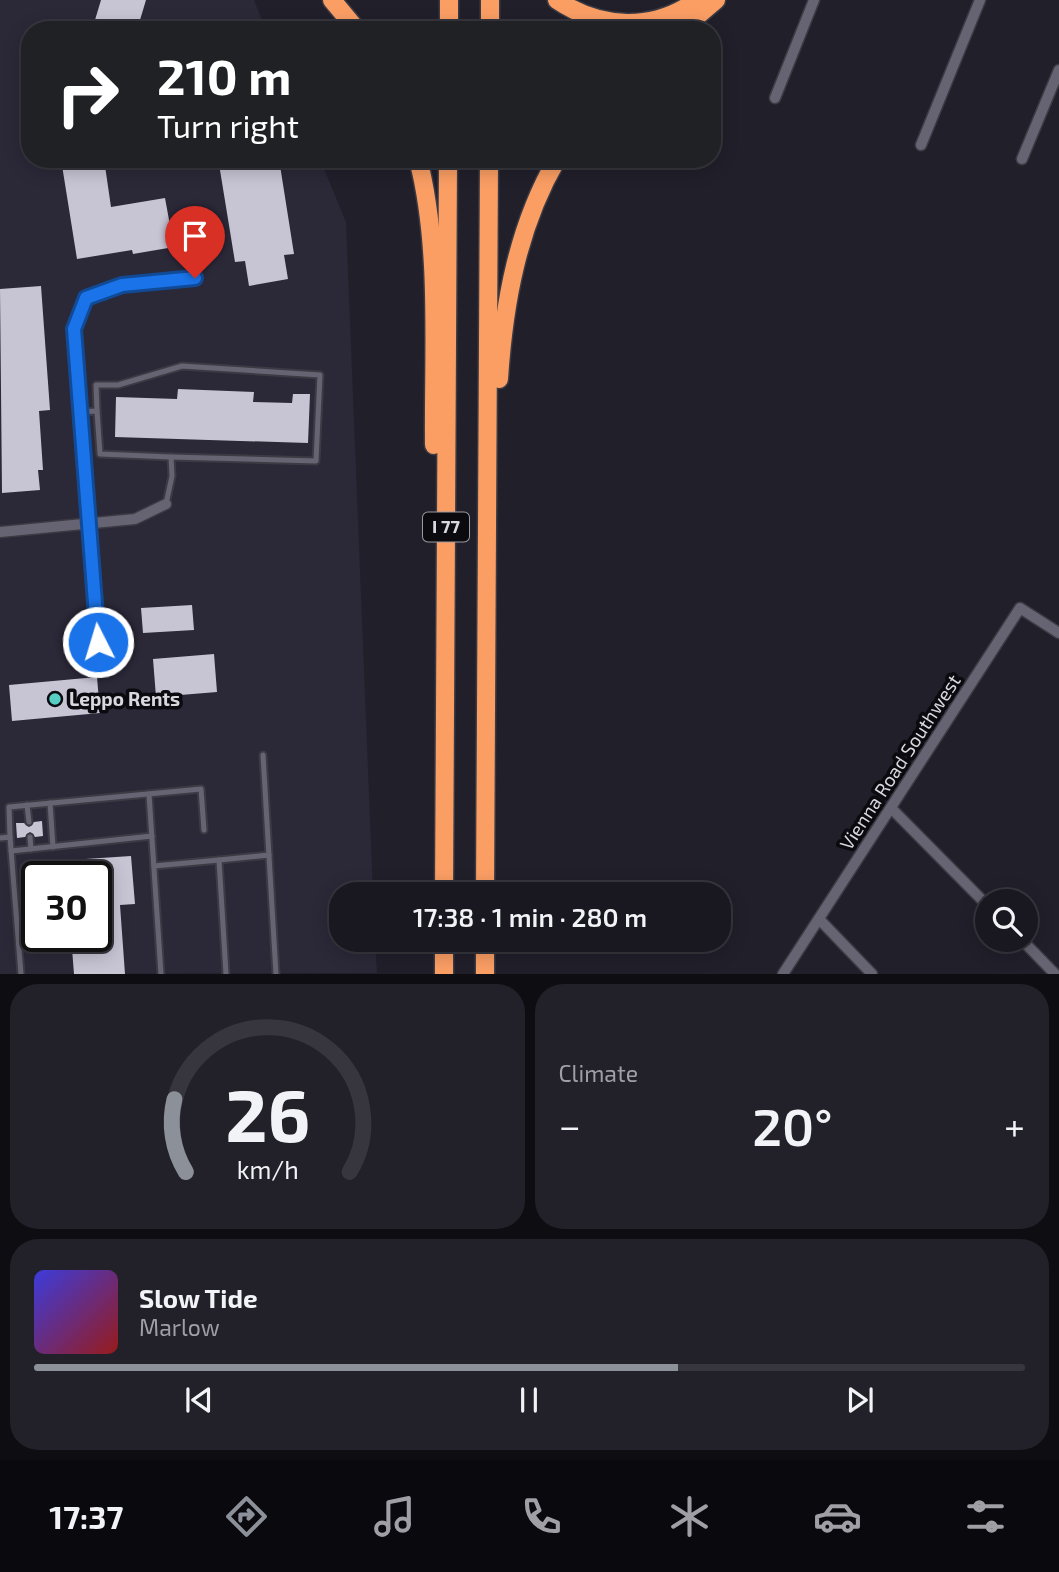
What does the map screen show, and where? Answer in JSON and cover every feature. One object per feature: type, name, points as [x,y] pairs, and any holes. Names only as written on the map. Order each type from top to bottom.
[{"type":"highway","points":[[332,0],[350,21]]},
{"type":"highway","points":[[449,0],[449,21]]},
{"type":"highway","points":[[490,0],[490,21]]},
{"type":"highway","points":[[557,0],[587,17],[603,21]]},
{"type":"highway","points":[[644,21],[663,18],[697,0]]},
{"type":"highway","points":[[692,21],[716,0]]},
{"type":"highway","points":[[420,168],[425,194],[432,275],[436,639],[445,750]]},
{"type":"highway","name":"I 77","points":[[444,882],[448,168]]},
{"type":"highway","name":"I 77","points":[[485,882],[489,168]]},
{"type":"highway","points":[[486,672],[495,624],[498,410],[502,338],[514,268],[524,232],[552,168]]},
{"type":"highway","points":[[444,952],[444,974]]},
{"type":"highway","points":[[485,952],[485,974]]},
{"type":"street","points":[[775,97],[814,0]]},
{"type":"street","points":[[921,145],[980,0]]},
{"type":"street","points":[[1022,159],[1059,70]]},
{"type":"street","points":[[86,298],[74,329],[98,642]]},
{"type":"street","points":[[0,532],[135,519],[166,503]]},
{"type":"street","name":"Vienna Road Southwest","points":[[783,974],[1020,608],[1059,633]]},
{"type":"street","points":[[891,808],[975,893]]},
{"type":"street","points":[[819,919],[872,974]]},
{"type":"street","points":[[1034,952],[1055,974]]},
{"type":"lane","points":[[86,298],[122,285],[195,278]]},
{"type":"lane","points":[[182,366],[320,375],[316,461],[171,457],[100,454],[96,385],[118,385],[182,366]]},
{"type":"lane","points":[[80,412],[97,411]]},
{"type":"lane","points":[[166,503],[172,476],[171,457]]},
{"type":"lane","points":[[263,755],[276,974]]},
{"type":"lane","points":[[21,974],[9,807],[201,789],[204,830]]},
{"type":"lane","points":[[149,794],[160,974]]},
{"type":"lane","points":[[50,803],[53,847]]},
{"type":"lane","points":[[27,805],[29,822]]},
{"type":"lane","points":[[11,851],[152,836]]},
{"type":"lane","points":[[0,838],[10,837]]},
{"type":"lane","points":[[30,837],[31,849]]},
{"type":"lane","points":[[154,866],[269,855]]},
{"type":"lane","points":[[219,860],[226,974]]},
{"type":"shaded area","points":[[0,0],[254,0],[262,21],[21,21],[21,168],[324,168],[346,222],[373,882],[329,882],[329,952],[376,952],[377,973],[0,974]]},
{"type":"building","points":[[101,0],[146,0],[140,21],[95,21]]},
{"type":"building","points":[[62,168],[105,168],[111,207],[165,198],[174,247],[133,254],[132,250],[77,259]]},
{"type":"building","points":[[220,168],[280,168],[294,254],[284,255],[288,279],[249,286],[245,261],[235,262]]},
{"type":"building","points":[[41,286],[50,410],[39,411],[43,470],[38,470],[40,490],[2,493],[0,289]]},
{"type":"building","points":[[178,389],[254,392],[253,402],[292,403],[293,394],[310,394],[308,443],[115,437],[116,397],[177,399]]},
{"type":"building","points":[[192,605],[194,630],[143,633],[141,608]]},
{"type":"building","points":[[214,654],[217,692],[156,697],[153,659]]},
{"type":"building","name":"Leppo Rents","points":[[97,677],[100,713],[12,721],[9,685]]},
{"type":"building","points":[[42,821],[43,836],[35,837],[30,832],[25,837],[17,838],[16,823],[24,823],[29,827],[34,822]]},
{"type":"building","points":[[131,856],[135,904],[120,905],[125,974],[74,974],[72,952],[112,952],[112,861],[55,861]]},
{"type":"place","name":"Leppo Rents","points":[[55,699]]},
{"type":"route","points":[[98,642],[74,329],[86,298],[122,285],[195,278]]}]
